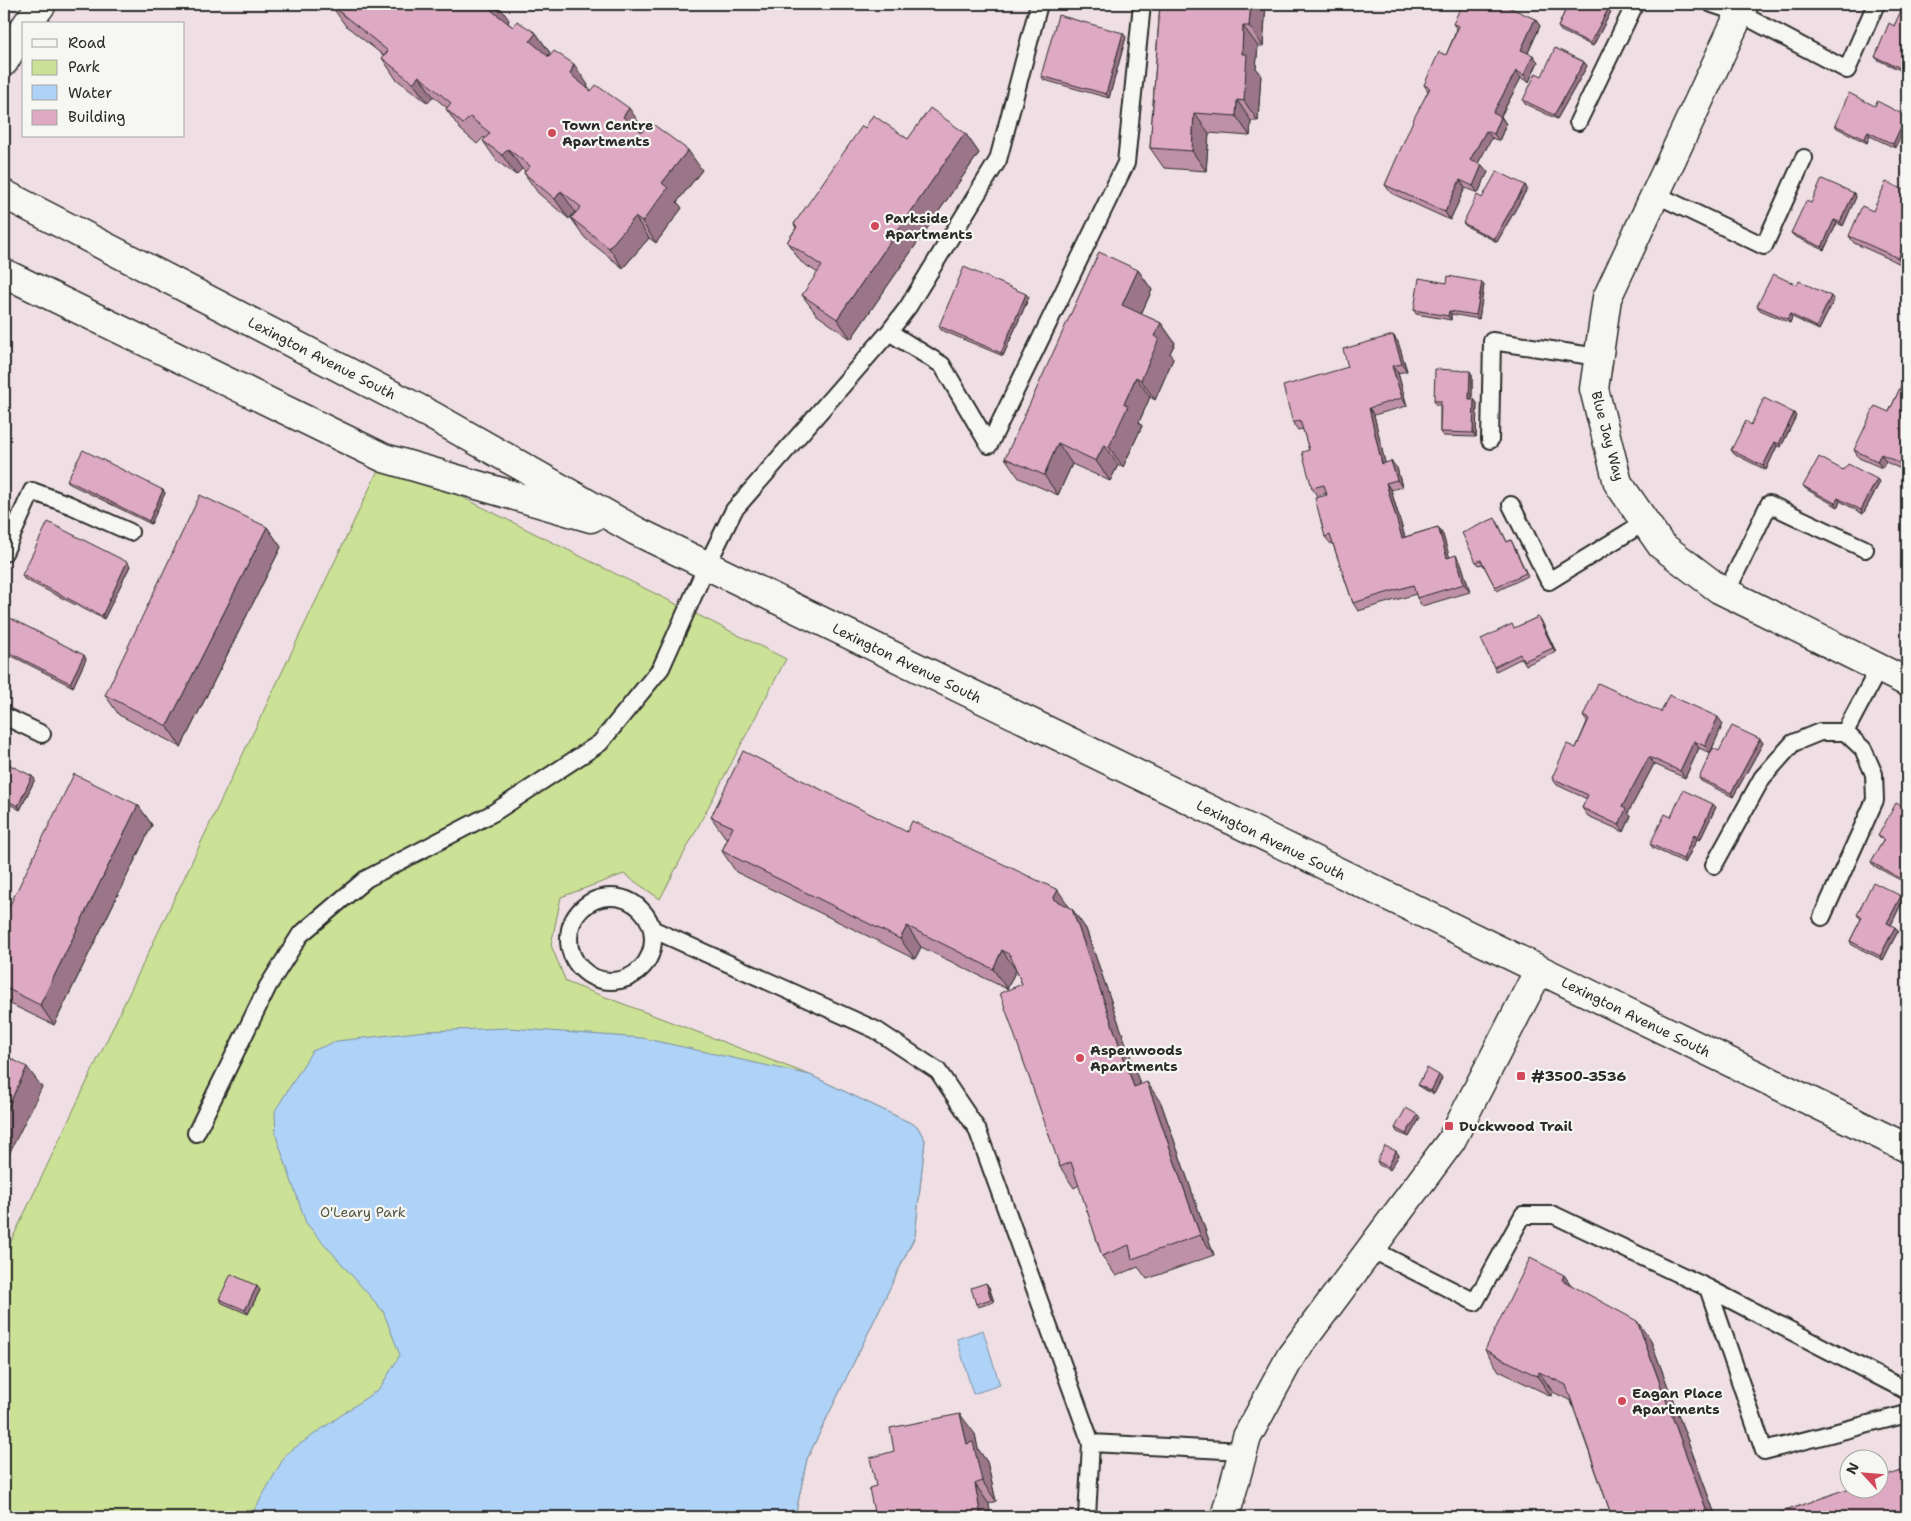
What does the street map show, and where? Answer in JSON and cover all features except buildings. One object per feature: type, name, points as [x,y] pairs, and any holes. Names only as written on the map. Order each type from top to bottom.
[{"type":"street","points":[[28,22],[42,4]]},
{"type":"street","name":"Blue Jay Way","points":[[1742,9],[1607,298],[1594,389],[1618,483],[1661,545],[1726,593],[1907,682]]},
{"type":"street","points":[[4,62],[22,31]]},
{"type":"street","name":"Lexington Avenue South","points":[[4,194],[432,415],[636,531],[1907,1148]]},
{"type":"street","name":"Lexington Avenue South","points":[[4,273],[384,458],[636,531]]},
{"type":"street","points":[[1225,1517],[1247,1437],[1291,1356],[1451,1141],[1539,970]]},
{"type":"lane","points":[[196,1133],[268,986],[300,935],[366,879],[494,813],[600,743],[661,668],[734,510],[889,332],[908,307],[998,160],[1039,4]]},
{"type":"lane","points":[[889,332],[942,365],[989,445],[1126,162],[1142,4]]},
{"type":"lane","points":[[1578,122],[1635,4]]},
{"type":"lane","points":[[1712,4],[1742,9],[1847,70],[1876,4]]},
{"type":"lane","points":[[1655,194],[1764,246],[1804,158]]},
{"type":"lane","points":[[1490,440],[1492,341],[1598,357]]},
{"type":"lane","points":[[4,553],[32,491],[70,505],[130,532]]},
{"type":"lane","points":[[1726,593],[1770,504],[1865,549]]},
{"type":"lane","points":[[1511,505],[1549,581],[1645,522]]},
{"type":"lane","points":[[1846,732],[1879,668]]},
{"type":"lane","points":[[4,716],[42,734]]},
{"type":"lane","points":[[1714,865],[1762,778],[1794,743],[1820,732],[1846,732],[1863,749],[1874,774],[1875,800],[1822,917]]},
{"type":"lane","points":[[652,929],[653,943],[649,957],[641,969],[623,979],[602,981],[588,976],[578,966],[571,954],[568,940],[570,926],[577,914],[587,904],[599,898],[626,899],[638,906],[646,916],[652,929],[876,1030],[938,1071],[977,1129],[1091,1443],[1088,1517]]},
{"type":"lane","points":[[1371,1249],[1475,1302],[1523,1215],[1554,1215],[1708,1288],[1907,1391]]},
{"type":"lane","points":[[1708,1288],[1764,1451],[1907,1414]]},
{"type":"lane","points":[[1091,1443],[1243,1451]]},
{"type":"green space","name":"O'Leary Park","points":[[384,458],[786,659],[660,899],[624,874],[561,897],[551,945],[566,982],[810,1075],[917,1126],[925,1140],[915,1236],[807,1459],[795,1517],[4,1517],[4,1256]]},
{"type":"water","points":[[509,1028],[642,1038],[810,1075],[917,1126],[925,1140],[915,1236],[807,1459],[795,1517],[254,1517],[255,1509],[286,1454],[380,1388],[400,1355],[383,1311],[306,1223],[276,1136],[275,1111],[312,1051],[337,1041],[426,1031]]},
{"type":"water","points":[[983,1330],[1000,1385],[973,1394],[957,1339]]},
{"type":"place","name":"Town Centre Apartments","points":[[552,133]]},
{"type":"place","name":"Parkside Apartments","points":[[875,226]]},
{"type":"place","name":"Aspenwoods Apartments","points":[[1080,1058]]},
{"type":"place","name":"#3500-3536","points":[[1521,1076]]},
{"type":"place","name":"Duckwood Trail","points":[[1449,1126]]},
{"type":"place","name":"Eagan Place Apartments","points":[[1622,1401]]}]
